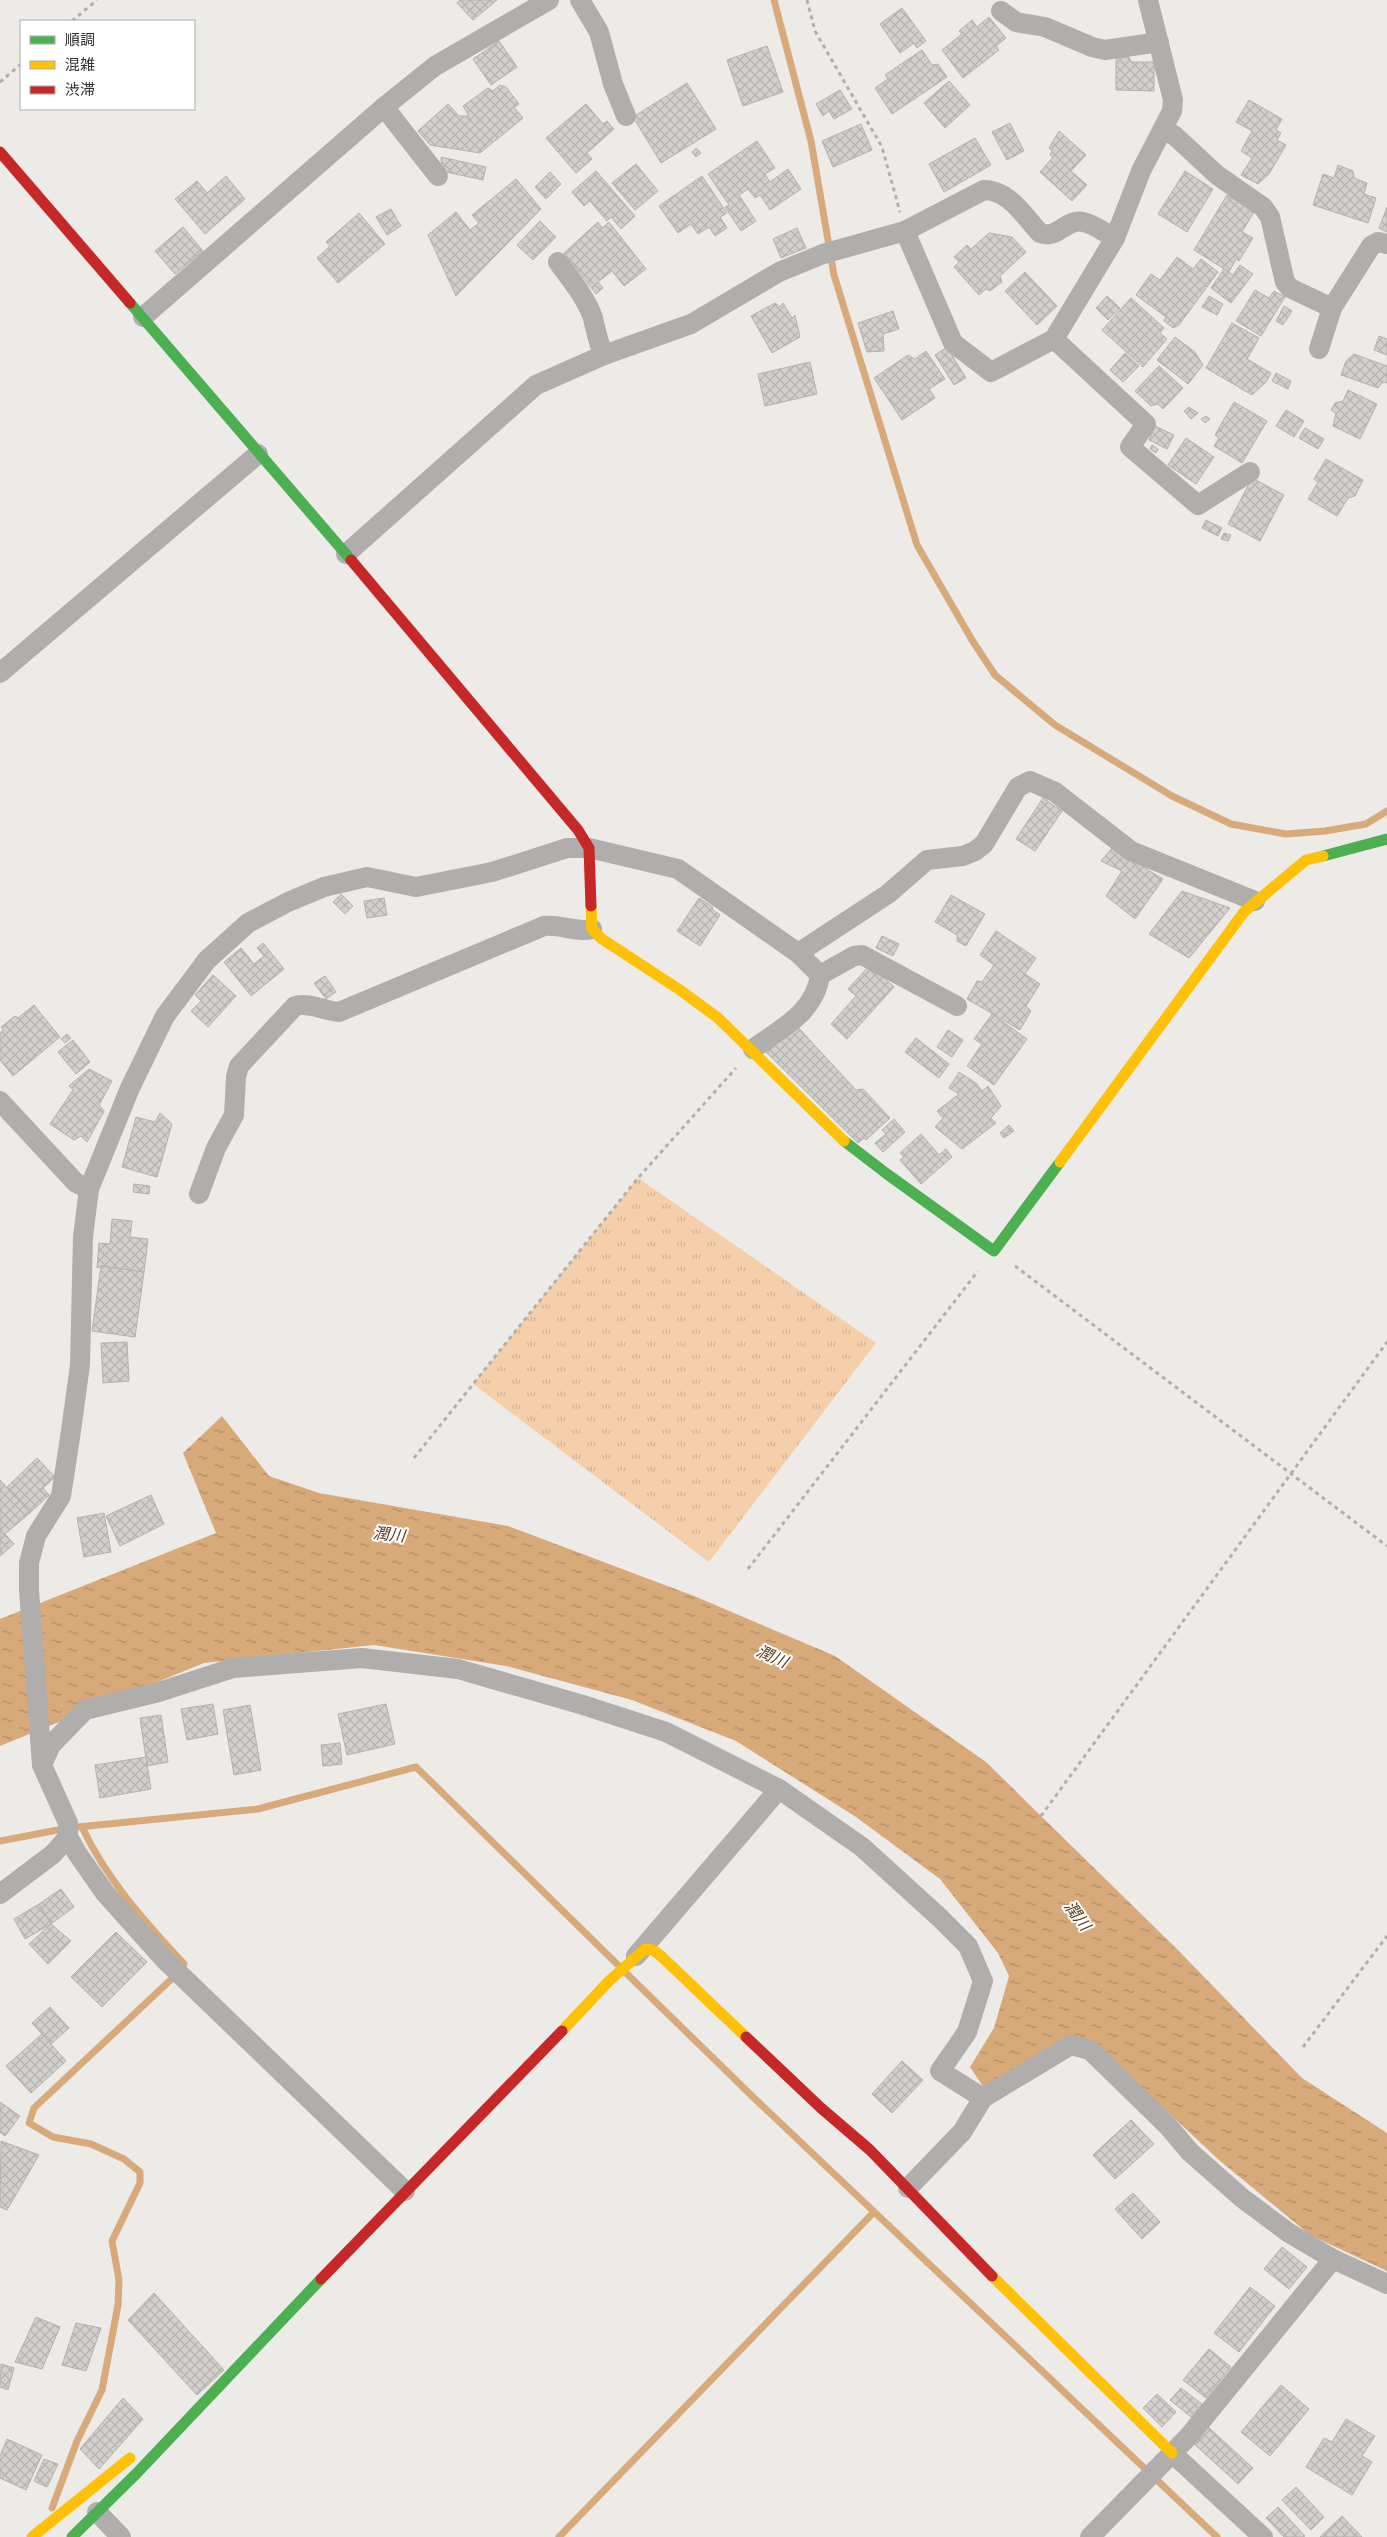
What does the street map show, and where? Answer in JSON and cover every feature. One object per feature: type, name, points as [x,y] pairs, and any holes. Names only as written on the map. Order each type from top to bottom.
[{"type":"street","points":[[580,0],[599,32],[613,84],[626,116]]},
{"type":"street","points":[[906,232],[953,344],[991,372],[1054,339],[1115,238],[1141,171],[1172,111],[1173,100],[1148,0]]},
{"type":"street","points":[[143,317],[384,107],[435,66],[536,3]]},
{"type":"street","points":[[1000,11],[1016,22],[1044,27],[1092,47],[1105,50],[1159,42]]},
{"type":"street","points":[[384,107],[438,176]]},
{"type":"street","points":[[1164,129],[1175,136],[1217,175],[1263,206],[1270,217],[1285,282],[1290,288],[1332,308]]},
{"type":"street","points":[[0,152],[346,554],[578,830],[589,848],[592,929],[602,939],[681,990],[753,1049],[818,1116],[853,1148],[994,1251],[1233,924],[1255,901],[1306,860],[1387,839]]},
{"type":"street","points":[[346,554],[536,385],[604,355],[691,324],[779,272],[823,254],[906,232],[984,190],[994,190],[1004,194],[1040,233],[1054,235],[1071,224],[1082,221],[1115,238]]},
{"type":"street","points":[[1319,349],[1332,308],[1371,246],[1378,242],[1387,244]]},
{"type":"street","points":[[558,262],[579,291],[592,317],[598,344],[604,355]]},
{"type":"street","points":[[1054,339],[1146,424],[1130,447],[1198,505],[1250,472]]},
{"type":"street","points":[[0,673],[258,454]]},
{"type":"street","points":[[798,953],[888,894],[927,860],[963,856],[975,851],[984,844],[1018,787],[1030,781],[1056,792],[1130,851],[1255,901]]},
{"type":"street","points":[[405,2191],[165,1960],[105,1893],[68,1837],[68,1823],[42,1765],[30,1602],[29,1563],[36,1536],[61,1496],[69,1448],[80,1365],[83,1237],[89,1189],[130,1088],[165,1016],[207,960],[248,923],[324,888],[367,877],[381,878],[416,887],[492,872],[567,848],[589,848],[678,869],[798,953],[820,975]]},
{"type":"street","points":[[199,1194],[216,1148],[234,1115],[236,1077],[240,1066],[295,1006],[303,1004],[325,1011],[339,1012],[544,926],[556,925],[586,930],[592,929]]},
{"type":"street","points":[[753,1049],[798,1019],[818,984],[820,975],[854,956],[862,955],[957,1006]]},
{"type":"street","points":[[0,1101],[76,1184],[89,1189]]},
{"type":"street","points":[[42,1765],[51,1745],[85,1710],[159,1692],[233,1668],[362,1658],[458,1669],[583,1705],[666,1732],[779,1789],[862,1847],[968,1946],[983,1982],[967,2032],[940,2071],[983,2098]]},
{"type":"street","points":[[636,1956],[779,1789]]},
{"type":"street","points":[[0,1894],[53,1854],[68,1837]]},
{"type":"street","points":[[72,2537],[136,2474],[609,1980],[645,1949],[652,1950],[661,1956],[821,2108],[884,2164],[982,2267],[1172,2453],[1263,2537]]},
{"type":"street","points":[[906,2186],[962,2132],[983,2098],[1072,2045],[1090,2050],[1168,2126],[1190,2152],[1242,2198],[1290,2233],[1333,2259],[1387,2284]]},
{"type":"street","points":[[1090,2537],[1189,2436],[1333,2259]]},
{"type":"street","points":[[32,2537],[217,2388]]},
{"type":"street","points":[[67,2524],[217,2388]]},
{"type":"street","points":[[97,2512],[121,2537]]},
{"type":"path","points":[[73,20],[97,0]]},
{"type":"path","points":[[807,0],[815,31],[882,148],[906,232]]},
{"type":"path","points":[[0,82],[20,65]]},
{"type":"path","points":[[414,1458],[638,1178],[753,1049]]},
{"type":"path","points":[[748,1569],[994,1251],[1387,1546]]},
{"type":"path","points":[[1041,1816],[1387,1342]]},
{"type":"path","points":[[1303,2047],[1387,1936]]},
{"type":"green space","points":[[638,1178],[876,1343],[709,1562],[473,1384]]},
{"type":"water","name":"潤川","points":[[222,1416],[269,1476],[319,1493],[508,1526],[694,1596],[835,1656],[986,1762],[1179,1951],[1302,2078],[1387,2133],[1387,2271],[1310,2235],[1219,2160],[1093,2042],[984,2088],[970,2067],[994,2028],[1009,1976],[998,1953],[940,1879],[856,1817],[736,1741],[632,1700],[506,1666],[374,1645],[204,1663],[0,1746],[0,1619],[216,1533],[183,1453]]},
{"type":"building","points":[[460,0],[497,0],[473,20],[457,3]]},
{"type":"building","points":[[902,8],[926,41],[917,48],[914,43],[900,53],[880,24]]},
{"type":"building","points":[[989,17],[1006,38],[996,46],[999,50],[963,78],[942,50],[962,34],[959,31],[972,20],[977,27]]},
{"type":"building","points":[[499,41],[517,67],[491,85],[473,59]]},
{"type":"building","points":[[767,46],[783,92],[743,106],[727,60]]},
{"type":"building","points":[[922,50],[932,65],[938,64],[947,77],[892,114],[875,88],[888,79],[885,75]]},
{"type":"building","points":[[1116,57],[1129,57],[1131,62],[1154,62],[1154,91],[1116,90]]},
{"type":"building","points":[[949,81],[970,105],[945,128],[924,103]]},
{"type":"building","points":[[687,83],[716,129],[661,163],[633,117]]},
{"type":"building","points":[[500,85],[506,87],[519,104],[514,107],[523,118],[480,153],[430,145],[418,131],[448,104],[459,116],[469,116],[463,106],[488,88],[493,91]]},
{"type":"building","points":[[840,90],[852,109],[834,119],[829,111],[823,116],[816,104]]},
{"type":"building","points":[[1249,100],[1282,119],[1276,130],[1281,133],[1277,140],[1286,145],[1269,174],[1258,184],[1241,175],[1252,158],[1241,151],[1252,131],[1236,122]]},
{"type":"building","points":[[586,104],[603,124],[607,121],[614,129],[587,153],[592,159],[576,173],[546,138]]},
{"type":"building","points":[[1010,123],[1024,151],[1007,160],[992,132]]},
{"type":"building","points":[[861,124],[872,150],[833,167],[822,141]]},
{"type":"building","points":[[1059,131],[1086,155],[1071,171],[1087,185],[1072,201],[1040,172],[1053,157],[1050,155],[1052,151],[1049,148]]},
{"type":"building","points":[[975,138],[991,165],[944,192],[929,164]]},
{"type":"building","points":[[757,141],[775,168],[765,174],[770,182],[788,169],[801,189],[770,210],[760,195],[755,198],[748,189],[739,195],[756,221],[741,231],[725,207],[729,205],[708,174]]},
{"type":"building","points":[[696,148],[701,153],[696,157],[692,152]]},
{"type":"building","points":[[441,157],[486,167],[483,180],[442,171]]},
{"type":"building","points":[[636,164],[658,191],[635,210],[612,183]]},
{"type":"building","points":[[1338,165],[1353,171],[1354,178],[1367,183],[1364,194],[1376,198],[1368,223],[1313,205],[1323,174],[1334,178]]},
{"type":"building","points":[[596,171],[635,216],[621,229],[611,217],[607,221],[590,201],[584,206],[572,192]]},
{"type":"building","points":[[1185,171],[1213,189],[1187,232],[1158,214]]},
{"type":"building","points":[[550,172],[561,184],[546,199],[535,187]]},
{"type":"building","points":[[226,176],[245,199],[205,234],[175,199],[197,181],[207,193]]},
{"type":"building","points":[[702,176],[727,213],[720,217],[727,228],[715,236],[709,227],[698,234],[691,224],[678,233],[659,206]]},
{"type":"building","points":[[516,179],[541,209],[456,296],[428,235],[456,212],[470,230],[479,223],[472,215]]},
{"type":"building","points":[[1227,195],[1254,212],[1242,232],[1253,238],[1239,261],[1236,259],[1229,272],[1194,250]]},
{"type":"building","points":[[1387,207],[1387,232],[1379,228]]},
{"type":"building","points":[[391,209],[401,226],[387,235],[376,217]]},
{"type":"building","points":[[359,213],[385,244],[338,283],[317,258],[330,246],[326,242]]},
{"type":"building","points":[[540,221],[556,237],[533,260],[517,245]]},
{"type":"building","points":[[598,222],[602,228],[609,222],[646,269],[624,286],[612,271],[598,282],[603,288],[596,294],[564,253]]},
{"type":"building","points":[[183,227],[203,251],[175,274],[155,251]]},
{"type":"building","points":[[797,228],[806,248],[781,258],[773,239]]},
{"type":"building","points":[[989,233],[1012,237],[1026,252],[1000,276],[1002,282],[990,291],[986,289],[979,295],[954,267],[959,262],[954,257],[967,245],[971,249]]},
{"type":"building","points":[[1177,257],[1193,269],[1201,259],[1218,272],[1179,325],[1173,328],[1164,321],[1166,317],[1136,295],[1151,274],[1160,280]]},
{"type":"building","points":[[1240,265],[1253,274],[1231,303],[1211,288],[1224,269],[1233,275]]},
{"type":"building","points":[[1025,272],[1057,306],[1037,325],[1005,291]]},
{"type":"building","points":[[1255,290],[1269,298],[1274,291],[1285,297],[1261,336],[1236,321]]},
{"type":"building","points":[[1107,296],[1120,308],[1108,320],[1096,308]]},
{"type":"building","points":[[1209,296],[1223,304],[1217,315],[1202,307]]},
{"type":"building","points":[[1131,298],[1164,328],[1160,333],[1167,339],[1143,367],[1102,330]]},
{"type":"building","points":[[775,303],[780,307],[783,303],[792,318],[795,315],[800,337],[772,353],[751,316]]},
{"type":"building","points":[[1284,306],[1292,311],[1283,325],[1276,321]]},
{"type":"building","points":[[893,311],[899,329],[883,334],[884,351],[867,352],[858,323]]},
{"type":"building","points":[[1232,323],[1259,338],[1247,359],[1271,373],[1266,382],[1252,395],[1206,368]]},
{"type":"building","points":[[1379,336],[1387,339],[1387,355],[1374,350]]},
{"type":"building","points":[[1175,337],[1195,352],[1203,365],[1188,384],[1157,360]]},
{"type":"building","points":[[947,347],[966,378],[954,385],[935,355]]},
{"type":"building","points":[[926,351],[945,379],[929,389],[935,398],[902,420],[874,378],[908,355],[915,359]]},
{"type":"building","points":[[1125,353],[1139,366],[1123,382],[1110,370]]},
{"type":"building","points":[[1354,354],[1387,366],[1387,383],[1383,382],[1378,388],[1341,375],[1346,361]]},
{"type":"building","points":[[810,362],[817,394],[765,406],[758,374]]},
{"type":"building","points":[[1159,366],[1183,388],[1163,409],[1158,404],[1151,406],[1135,391]]},
{"type":"building","points":[[1276,373],[1291,381],[1288,389],[1272,381]]},
{"type":"building","points":[[1348,390],[1377,404],[1360,439],[1333,426],[1336,413],[1331,410],[1335,403],[1343,401]]},
{"type":"building","points":[[1234,402],[1267,421],[1242,463],[1214,446],[1219,438],[1215,435]]},
{"type":"building","points":[[1189,407],[1198,413],[1191,419],[1184,411]]},
{"type":"building","points":[[1286,410],[1304,421],[1294,437],[1276,426]]},
{"type":"building","points":[[1206,416],[1210,419],[1205,423],[1201,419]]},
{"type":"building","points":[[1155,426],[1174,435],[1167,449],[1149,440]]},
{"type":"building","points":[[1305,428],[1324,439],[1318,449],[1299,438]]},
{"type":"building","points":[[1186,438],[1214,457],[1196,484],[1168,465]]},
{"type":"building","points":[[1152,445],[1158,449],[1156,453],[1150,449]]},
{"type":"building","points":[[1326,459],[1363,480],[1355,496],[1348,498],[1337,516],[1308,499],[1318,482],[1314,479]]},
{"type":"building","points":[[1252,478],[1284,495],[1260,541],[1228,524]]},
{"type":"building","points":[[1206,520],[1222,528],[1218,536],[1202,528]]},
{"type":"building","points":[[1224,533],[1231,535],[1228,541],[1221,539]]},
{"type":"building","points":[[1043,798],[1062,811],[1035,851],[1016,839]]},
{"type":"building","points":[[1112,848],[1163,879],[1135,919],[1106,896],[1122,871],[1101,861]]},
{"type":"building","points":[[1182,891],[1230,908],[1189,958],[1149,934]]},
{"type":"building","points":[[341,894],[353,906],[345,914],[333,902]]},
{"type":"building","points":[[951,895],[985,914],[966,946],[957,941],[957,935],[935,922]]},
{"type":"building","points":[[384,898],[387,915],[367,918],[364,901]]},
{"type":"building","points":[[699,898],[713,907],[712,909],[720,915],[700,946],[677,931]]},
{"type":"building","points":[[996,931],[1036,958],[1025,974],[1040,984],[1026,1006],[1031,1011],[1020,1030],[967,999],[977,981],[982,982],[994,965],[980,955]]},
{"type":"building","points":[[882,936],[899,944],[893,956],[876,948]]},
{"type":"building","points":[[263,943],[284,969],[251,996],[224,962],[241,948],[254,964],[264,956],[257,948]]},
{"type":"building","points":[[870,965],[894,987],[847,1039],[831,1024],[856,996],[848,989]]},
{"type":"building","points":[[213,975],[236,996],[208,1027],[191,1011],[201,1001],[195,995]]},
{"type":"building","points":[[325,976],[336,992],[326,999],[314,983]]},
{"type":"building","points":[[34,1005],[60,1037],[13,1076],[0,1060],[0,1033],[3,1030],[1,1027],[15,1016],[18,1018]]},
{"type":"building","points":[[992,1014],[1027,1039],[994,1085],[967,1066],[982,1044],[974,1039]]},
{"type":"building","points":[[795,1024],[856,1090],[863,1089],[890,1118],[866,1140],[864,1138],[858,1143],[765,1051]]},
{"type":"building","points":[[948,1030],[963,1040],[952,1057],[937,1047]]},
{"type":"building","points":[[67,1034],[71,1038],[65,1043],[61,1039]]},
{"type":"building","points":[[916,1038],[949,1064],[939,1078],[905,1052]]},
{"type":"building","points":[[73,1040],[90,1062],[76,1074],[58,1052]]},
{"type":"building","points":[[89,1069],[112,1081],[99,1105],[104,1111],[87,1142],[81,1136],[74,1140],[50,1124],[73,1090],[69,1086]]},
{"type":"building","points":[[959,1072],[976,1083],[982,1091],[988,1086],[1001,1106],[991,1118],[996,1123],[962,1149],[935,1127],[943,1118],[937,1111],[959,1094],[949,1088]]},
{"type":"building","points":[[160,1113],[172,1124],[157,1177],[122,1167],[136,1117],[155,1122]]},
{"type":"building","points":[[894,1119],[905,1132],[883,1152],[875,1143],[886,1134],[882,1130]]},
{"type":"building","points":[[1009,1125],[1014,1131],[1004,1138],[1000,1133]]},
{"type":"building","points":[[921,1134],[939,1155],[946,1149],[952,1157],[921,1184],[900,1160],[904,1157],[900,1153]]},
{"type":"building","points":[[134,1184],[150,1186],[149,1194],[133,1192]]},
{"type":"building","points":[[112,1219],[132,1221],[130,1237],[148,1239],[144,1272],[101,1266],[97,1268],[99,1243],[110,1244]]},
{"type":"building","points":[[101,1266],[144,1272],[135,1337],[92,1331]]},
{"type":"building","points":[[127,1342],[129,1381],[103,1383],[101,1343]]},
{"type":"building","points":[[37,1458],[55,1477],[43,1488],[49,1495],[30,1513],[6,1488]]},
{"type":"building","points":[[0,1480],[30,1513],[5,1534],[14,1544],[0,1556]]},
{"type":"building","points":[[151,1495],[164,1524],[120,1546],[106,1516]]},
{"type":"building","points":[[104,1513],[111,1552],[84,1557],[77,1518]]},
{"type":"building","points":[[213,1704],[218,1734],[187,1740],[181,1709]]},
{"type":"building","points":[[386,1704],[395,1744],[347,1755],[338,1714]]},
{"type":"building","points":[[250,1705],[261,1770],[234,1775],[223,1710]]},
{"type":"building","points":[[161,1715],[168,1762],[147,1766],[140,1718]]},
{"type":"building","points":[[340,1743],[342,1764],[323,1766],[321,1745]]},
{"type":"building","points":[[146,1757],[151,1789],[100,1798],[95,1765]]},
{"type":"building","points":[[61,1889],[74,1907],[51,1924],[39,1904]]},
{"type":"building","points":[[39,1904],[51,1924],[25,1939],[14,1919]]},
{"type":"building","points":[[51,1924],[71,1941],[48,1964],[29,1944]]},
{"type":"building","points":[[116,1932],[147,1962],[102,2007],[71,1977]]},
{"type":"building","points":[[50,2007],[69,2028],[51,2044],[32,2023]]},
{"type":"building","points":[[42,2034],[66,2061],[31,2093],[6,2066]]},
{"type":"building","points":[[902,2061],[923,2080],[892,2113],[872,2094]]},
{"type":"building","points":[[0,2102],[20,2116],[5,2136],[0,2132]]},
{"type":"building","points":[[1131,2120],[1154,2144],[1115,2179],[1093,2155]]},
{"type":"building","points":[[1,2141],[39,2155],[7,2210],[0,2207]]},
{"type":"building","points":[[1133,2193],[1160,2222],[1142,2239],[1115,2209]]},
{"type":"building","points":[[1282,2247],[1307,2267],[1289,2289],[1264,2269]]},
{"type":"building","points":[[1250,2287],[1275,2306],[1239,2352],[1214,2333]]},
{"type":"building","points":[[154,2293],[224,2370],[197,2395],[128,2320]]},
{"type":"building","points":[[36,2317],[60,2327],[42,2369],[15,2362]]},
{"type":"building","points":[[76,2323],[101,2328],[86,2371],[62,2365]]},
{"type":"building","points":[[1209,2349],[1231,2367],[1206,2398],[1183,2380]]},
{"type":"building","points":[[1,2364],[14,2368],[8,2390],[0,2387]]},
{"type":"building","points":[[1281,2385],[1309,2409],[1270,2456],[1241,2432]]},
{"type":"building","points":[[1181,2388],[1202,2404],[1191,2417],[1170,2400]]},
{"type":"building","points":[[1157,2394],[1176,2412],[1162,2427],[1143,2408]]},
{"type":"building","points":[[123,2398],[143,2419],[99,2469],[80,2449]]},
{"type":"building","points":[[1346,2419],[1375,2436],[1362,2456],[1372,2462],[1352,2495],[1306,2467],[1324,2438],[1332,2442]]},
{"type":"building","points":[[1207,2426],[1253,2468],[1238,2484],[1192,2442]]},
{"type":"building","points":[[7,2439],[42,2455],[26,2490],[0,2478],[0,2456]]},
{"type":"building","points":[[44,2459],[58,2464],[47,2487],[34,2481]]},
{"type":"building","points":[[1296,2487],[1324,2517],[1311,2530],[1282,2500]]},
{"type":"building","points":[[1278,2507],[1305,2536],[1284,2537],[1266,2518]]},
{"type":"building","points":[[1342,2516],[1362,2537],[1320,2537]]},
{"type":"waterway","points":[[774,0],[811,141],[834,275],[917,545],[972,640],[995,675],[1055,725],[1172,796],[1231,824],[1286,834],[1325,831],[1366,824],[1387,811]]},
{"type":"waterway","points":[[0,1841],[68,1828],[258,1809],[416,1767],[618,1965]]},
{"type":"waterway","points":[[52,2508],[77,2441],[102,2390],[118,2305],[119,2280],[112,2241],[140,2183],[140,2172],[124,2159],[91,2144],[53,2137],[29,2123],[34,2108],[178,1973],[184,1964],[127,1899],[103,1865],[82,1827]]},
{"type":"waterway","points":[[626,1973],[753,2097],[1217,2537]]},
{"type":"waterway","points":[[559,2537],[874,2212]]},
{"type":"traffic: fast","points":[[130,303],[351,560]]},
{"type":"traffic: fast","points":[[1323,856],[1387,839]]},
{"type":"traffic: fast","points":[[844,1141],[994,1251],[1060,1162]]},
{"type":"traffic: fast","points":[[72,2537],[136,2474],[321,2279]]},
{"type":"traffic: slow","points":[[1060,1162],[1244,912],[1306,860],[1323,856]]},
{"type":"traffic: slow","points":[[591,906],[592,929],[602,939],[680,990],[718,1018],[844,1141]]},
{"type":"traffic: slow","points":[[562,2031],[609,1981],[645,1949],[653,1950],[661,1956],[746,2037]]},
{"type":"traffic: slow","points":[[992,2276],[1172,2453]]},
{"type":"traffic: slow","points":[[32,2537],[130,2458]]},
{"type":"traffic: jam","points":[[0,152],[130,303]]},
{"type":"traffic: jam","points":[[351,560],[578,830],[589,848],[591,906]]},
{"type":"traffic: jam","points":[[321,2279],[562,2031]]},
{"type":"traffic: jam","points":[[746,2037],[821,2108],[870,2150],[992,2276]]}]
